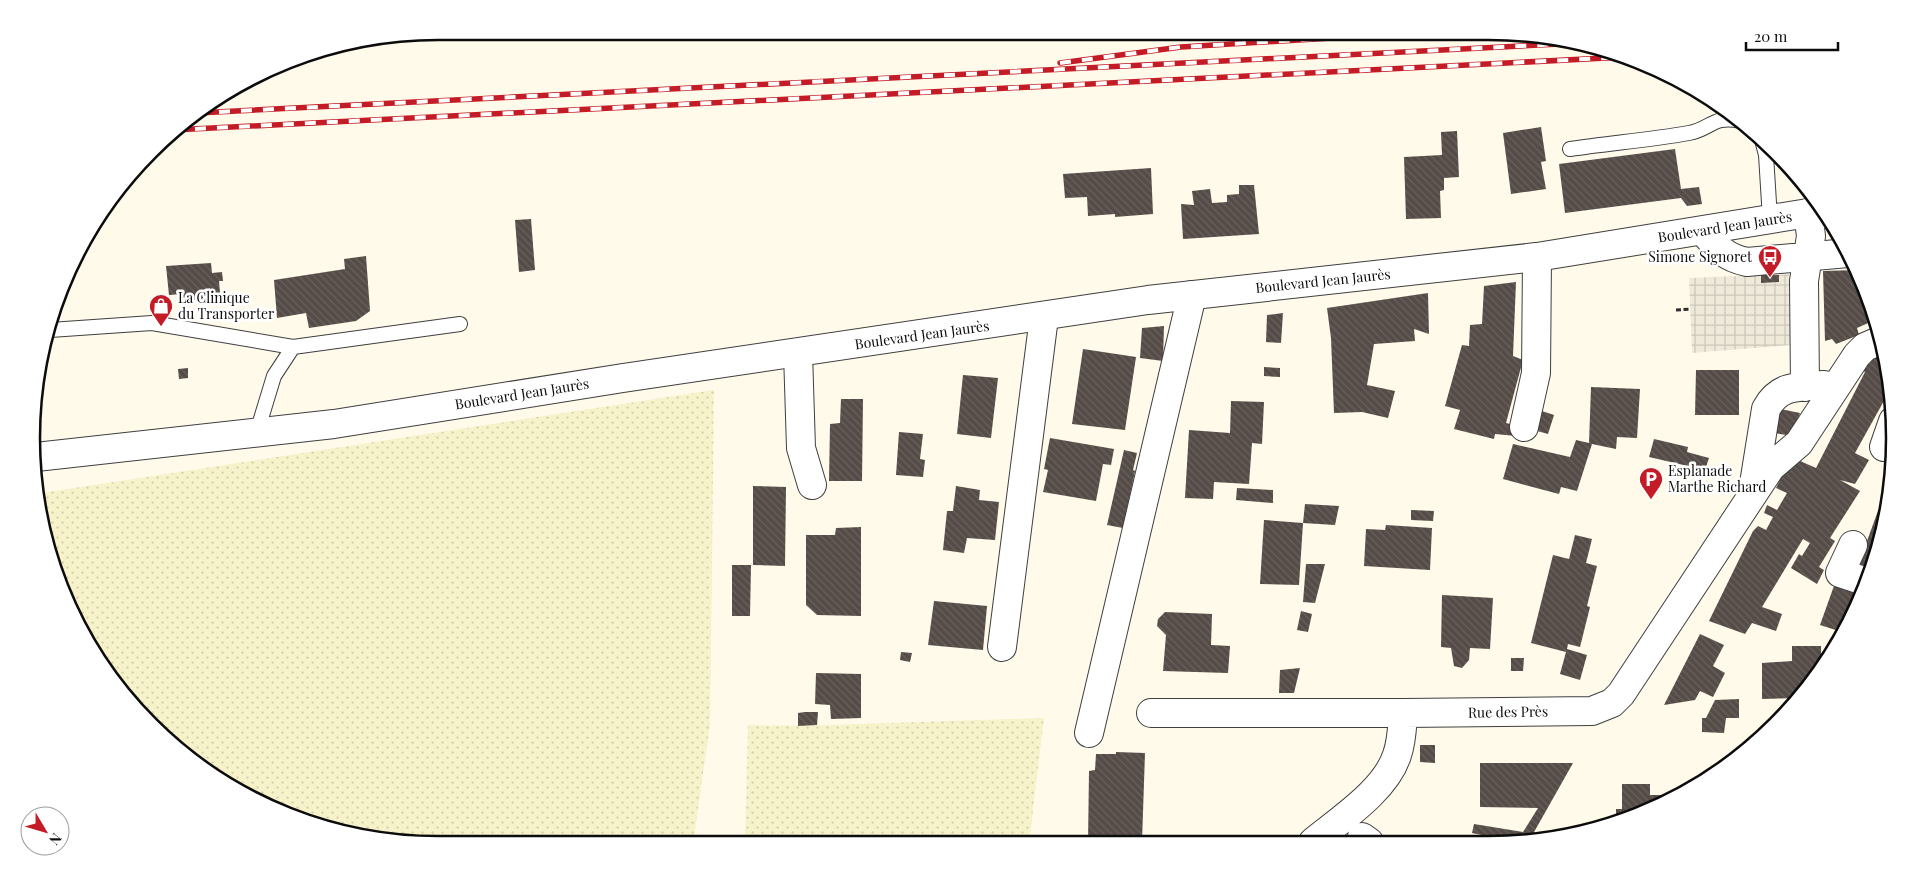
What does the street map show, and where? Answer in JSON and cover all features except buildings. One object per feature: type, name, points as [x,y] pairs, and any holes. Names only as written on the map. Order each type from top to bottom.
[{"type":"street","name":"Boulevard Jean Jaurès","points":[[41,456],[334,424],[1192,295],[1537,257],[1815,212]]},
{"type":"street","points":[[1805,387],[1798,311],[1818,215]]},
{"type":"street","points":[[1704,230],[1715,247],[1735,260],[1747,262],[1841,254]]},
{"type":"street","points":[[1524,427],[1536,373],[1537,257]]},
{"type":"street","points":[[1088,733],[1192,295]]},
{"type":"street","points":[[1002,647],[1044,317]]},
{"type":"street","name":"Rue des Près","points":[[1151,712],[1404,713],[1592,711],[1612,702],[1621,694],[1771,467],[1799,444],[1836,384],[1864,347],[1874,343]]},
{"type":"street","points":[[798,353],[801,448],[812,485]]},
{"type":"street","name":"Rue des Près","points":[[1752,494],[1756,459],[1766,409],[1777,393],[1785,389],[1836,384]]},
{"type":"street","points":[[1884,447],[1886,442]]},
{"type":"street","points":[[1852,545],[1840,573],[1860,580]]},
{"type":"street","points":[[1320,836],[1378,786],[1390,772],[1401,741],[1404,713]]},
{"type":"lane","points":[[1570,149],[1692,133],[1714,121],[1726,119]]},
{"type":"lane","points":[[1766,154],[1770,220]]},
{"type":"lane","points":[[56,330],[152,323],[293,347],[460,324]]},
{"type":"lane","points":[[257,432],[274,376],[293,347]]},
{"type":"lane","points":[[1339,821],[1361,836]]},
{"type":"path","points":[[1676,310],[1690,309]]},
{"type":"shaded area","points":[[1789,274],[1792,345],[1692,353],[1689,278],[1761,275],[1761,283],[1779,282],[1779,275]]},
{"type":"shaded area","points":[[714,390],[710,725],[694,836],[438,836],[386,833],[310,815],[286,806],[239,783],[196,754],[176,737],[139,700],[107,659],[93,637],[70,590],[54,541],[44,493]]},
{"type":"shaded area","points":[[1044,718],[1030,836],[745,836],[748,725],[798,726]]},
{"type":"railway","points":[[1060,63],[1181,47],[1298,40]]},
{"type":"railway","points":[[209,112],[1548,45]]},
{"type":"railway","points":[[187,129],[1605,58]]},
{"type":"place","name":"Simone Signoret","points":[[1770,278]]},
{"type":"place","name":"La Clinique du Transporter","points":[[161,327]]},
{"type":"place","name":"Esplanade Marthe Richard","points":[[1651,500]]}]
